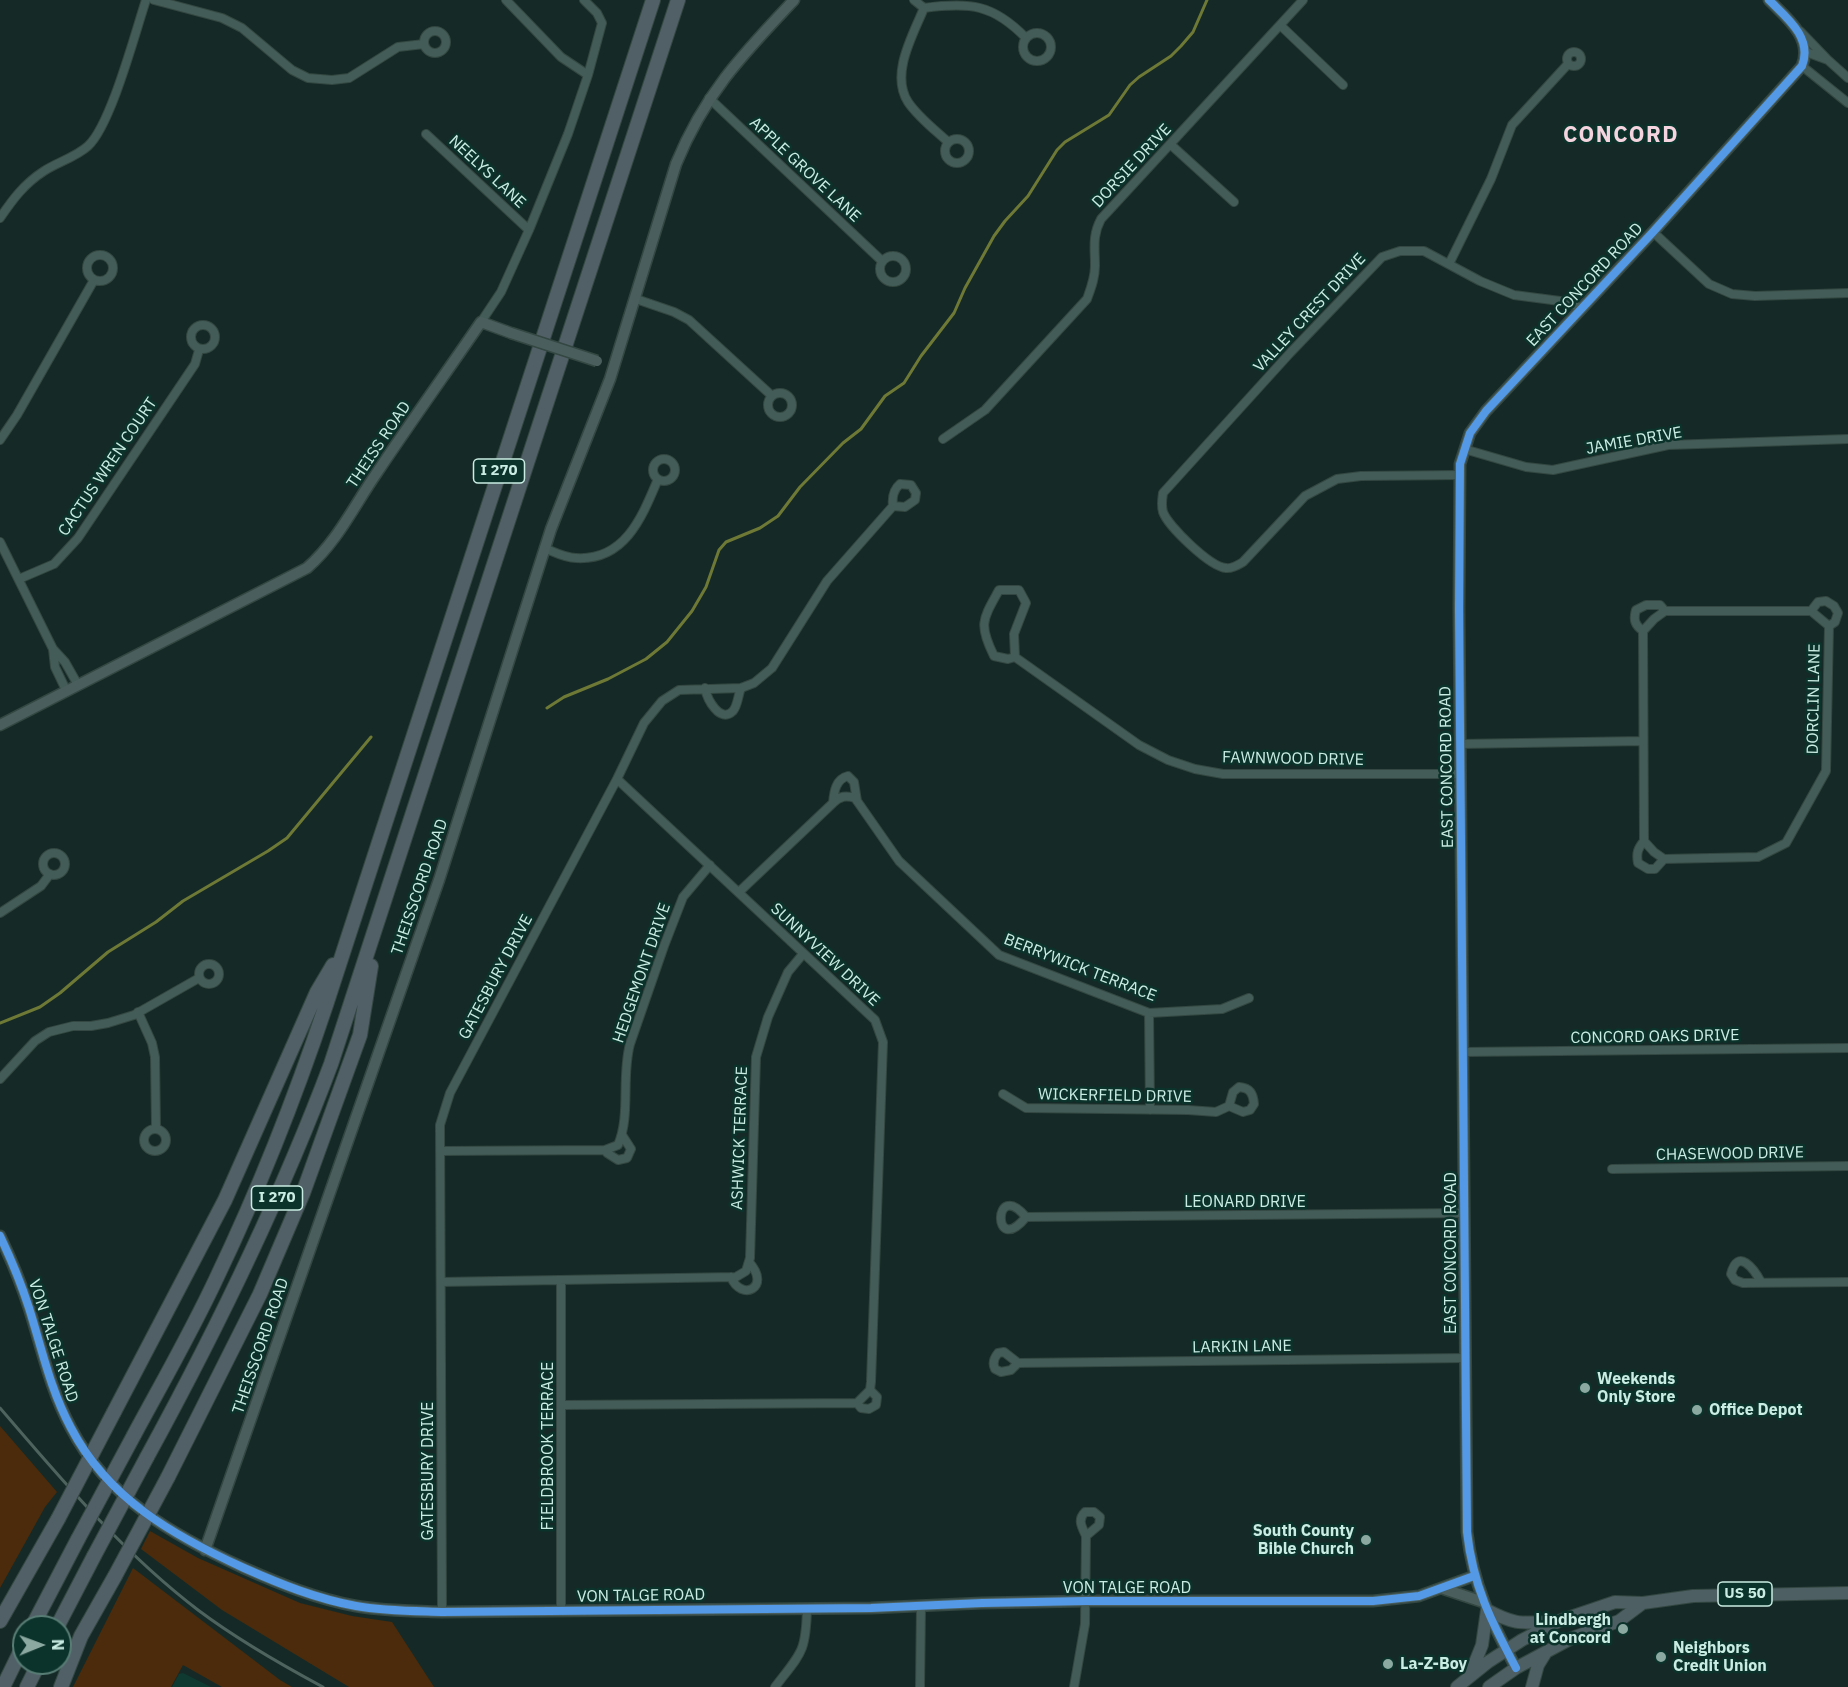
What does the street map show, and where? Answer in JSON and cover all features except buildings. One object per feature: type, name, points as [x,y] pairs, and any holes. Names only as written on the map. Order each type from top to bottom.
[{"type":"highway","name":"I 270","points":[[38,1615],[203,1305],[261,1180],[311,1050],[652,0]]},
{"type":"highway","name":"I 270","points":[[63,1615],[213,1333],[280,1191],[331,1064],[678,0]]},
{"type":"highway","points":[[62,1687],[75,1649],[168,1477],[260,1294],[321,1148],[360,1035],[377,925]]},
{"type":"highway","points":[[0,1621],[58,1519],[225,1200],[316,992],[346,942]]},
{"type":"highway","points":[[67,1687],[75,1649]]},
{"type":"highway","points":[[3,1687],[12,1669]]},
{"type":"main road","name":"US 50","points":[[1457,1687],[1506,1650],[1559,1621],[1615,1602],[1642,1603],[1693,1596],[1848,1593]]},
{"type":"main road","name":"US 50","points":[[1489,1687],[1547,1650],[1619,1621],[1642,1603]]},
{"type":"main road","points":[[1470,1676],[1482,1645],[1485,1606],[1507,1621],[1519,1623],[1559,1621]]},
{"type":"main road","points":[[1533,1687],[1539,1665],[1547,1650]]},
{"type":"street","points":[[0,218],[20,189],[44,171],[87,147],[98,134],[108,114],[146,0]]},
{"type":"street","points":[[154,0],[222,18],[242,28],[292,70],[308,78],[332,80],[349,78],[398,46],[423,44]]},
{"type":"street","points":[[506,0],[561,57],[588,75]]},
{"type":"street","name":"THEISS ROAD","points":[[0,725],[286,580],[314,562],[337,534],[482,322],[504,285],[568,134],[601,31],[602,18],[584,0]]},
{"type":"street","points":[[482,322],[615,366],[676,164],[691,130],[709,98],[739,59],[794,0]]},
{"type":"street","points":[[914,0],[924,8],[946,5],[982,8],[996,13],[1026,38]]},
{"type":"street","name":"DORSIE DRIVE","points":[[943,439],[985,410],[1087,299],[1093,284],[1095,268],[1093,242],[1095,230],[1101,219],[1303,0]]},
{"type":"street","points":[[1769,0],[1848,78]]},
{"type":"street","points":[[924,8],[900,78],[908,102],[948,142]]},
{"type":"street","points":[[1793,24],[1802,37],[1806,52],[1828,60]]},
{"type":"street","points":[[1280,25],[1343,85]]},
{"type":"street","name":"EAST CONCORD ROAD","points":[[1516,1668],[1485,1606],[1474,1576],[1467,1532],[1459,475],[1470,432],[1486,411],[1653,232],[1802,66],[1806,52]]},
{"type":"street","points":[[1449,264],[1491,179],[1512,126],[1568,64]]},
{"type":"street","points":[[1802,66],[1848,103]]},
{"type":"street","name":"APPLE GROVE LANE","points":[[709,98],[882,261]]},
{"type":"street","name":"NEELYS LANE","points":[[426,134],[529,230]]},
{"type":"street","points":[[1170,144],[1234,202]]},
{"type":"street","points":[[1653,232],[1709,284],[1732,294],[1755,296],[1848,293]]},
{"type":"street","name":"VALLEY CREST DRIVE","points":[[1459,475],[1360,476],[1337,479],[1305,496],[1243,562],[1234,567],[1225,568],[1213,563],[1172,526],[1163,514],[1161,503],[1163,493],[1290,353],[1382,257],[1400,251],[1424,251],[1480,281],[1514,295],[1583,308]]},
{"type":"street","points":[[0,440],[17,415],[94,280]]},
{"type":"street","points":[[636,299],[674,312],[689,320],[771,395]]},
{"type":"street","name":"CACTUS WREN COURT","points":[[19,579],[54,564],[78,538],[195,364],[199,350]]},
{"type":"street","name":"THEISSCORD ROAD","points":[[205,1550],[439,879],[544,548],[615,366]]},
{"type":"street","name":"JAMIE DRIVE","points":[[1464,449],[1526,467],[1553,470],[1668,445],[1848,438]]},
{"type":"street","points":[[544,548],[573,558],[603,554],[613,549],[634,530],[658,479]]},
{"type":"street","points":[[705,688],[710,702],[718,712],[729,714],[735,708],[741,688],[754,683],[772,668],[827,581],[893,506]]},
{"type":"street","points":[[0,542],[53,649],[65,662],[78,685]]},
{"type":"street","name":"FAWNWOOD DRIVE","points":[[999,590],[1018,590],[1026,603],[1014,634],[1015,657],[1008,659],[994,656],[987,641],[984,618],[999,590]]},
{"type":"street","points":[[1811,610],[1818,602],[1826,601],[1834,606],[1838,613],[1835,622],[1829,626]]},
{"type":"street","name":"DORCLIN LANE","points":[[1647,605],[1660,605],[1665,610],[1811,610],[1829,626],[1826,771],[1786,843],[1758,857],[1665,859],[1654,869],[1643,867],[1638,863],[1636,856],[1638,847],[1644,841],[1643,631],[1634,620],[1636,610],[1647,605]]},
{"type":"street","points":[[1643,631],[1665,610]]},
{"type":"street","points":[[53,649],[55,667],[66,690]]},
{"type":"street","name":"FAWNWOOD DRIVE","points":[[1015,657],[1139,744],[1168,760],[1195,769],[1223,774],[1461,774]]},
{"type":"street","name":"GATESBURY DRIVE","points":[[442,1612],[440,1125],[450,1093],[617,779],[644,723],[662,701],[679,690],[741,688]]},
{"type":"street","points":[[1460,744],[1642,741]]},
{"type":"street","name":"BERRYWICK TERRACE","points":[[739,892],[833,803],[836,786],[842,778],[848,776],[854,782],[857,801],[899,861],[999,955],[1149,1013],[1222,1009],[1249,998]]},
{"type":"street","name":"SUNNYVIEW DRIVE","points":[[562,1405],[857,1403],[861,1408],[869,1409],[876,1405],[877,1397],[870,1390],[883,1042],[875,1020],[617,779]]},
{"type":"street","points":[[833,803],[838,798],[848,796],[857,801]]},
{"type":"street","points":[[1644,841],[1654,852],[1665,859]]},
{"type":"street","name":"HEDGEMONT DRIVE","points":[[440,1151],[606,1150],[618,1160],[627,1158],[631,1149],[622,1136],[627,1057],[630,1044],[683,897],[711,865]]},
{"type":"street","points":[[0,914],[40,886],[50,874]]},
{"type":"street","name":"ASHWICK TERRACE","points":[[441,1282],[731,1278],[735,1285],[743,1290],[754,1288],[758,1276],[749,1262],[756,1057],[768,1017],[788,972],[803,954]]},
{"type":"street","points":[[0,1079],[35,1041],[49,1032],[73,1026],[108,1023],[138,1012],[199,978]]},
{"type":"street","points":[[138,1012],[154,1049],[156,1128]]},
{"type":"street","points":[[1149,1013],[1150,1110]]},
{"type":"street","name":"CONCORD OAKS DRIVE","points":[[1463,1052],[1848,1048]]},
{"type":"street","name":"WICKERFIELD DRIVE","points":[[1003,1094],[1026,1108],[1188,1110],[1216,1113],[1228,1107]]},
{"type":"street","points":[[606,1150],[618,1145],[622,1136]]},
{"type":"street","name":"CHASEWOOD DRIVE","points":[[1612,1169],[1848,1166]]},
{"type":"street","name":"LEONARD DRIVE","points":[[1026,1217],[1464,1214]]},
{"type":"street","name":"VON TALGE ROAD","points":[[0,1236],[22,1289],[55,1396],[81,1445],[103,1474],[137,1507],[168,1530],[266,1578],[321,1598],[379,1609],[442,1612],[807,1608],[1086,1601],[1373,1601],[1408,1599],[1474,1576]]},
{"type":"street","points":[[731,1278],[746,1271],[749,1262]]},
{"type":"street","name":"FIELDBROOK TERRACE","points":[[561,1281],[561,1611]]},
{"type":"street","points":[[1761,1282],[1848,1282]]},
{"type":"street","name":"LARKIN LANE","points":[[1018,1363],[1465,1358]]},
{"type":"street","points":[[857,1403],[870,1390]]},
{"type":"street","points":[[1074,1687],[1084,1637],[1086,1536]]},
{"type":"street","points":[[1441,1588],[1485,1606]]},
{"type":"street","points":[[920,1687],[921,1606]]},
{"type":"street","points":[[775,1687],[802,1651],[807,1608]]},
{"type":"shaded area","points":[[0,1426],[57,1492],[45,1507],[0,1588]]},
{"type":"shaded area","points":[[150,1531],[198,1558],[300,1603],[352,1616],[392,1622],[434,1687],[349,1687],[222,1610],[141,1549]]},
{"type":"shaded area","points":[[133,1568],[292,1687],[222,1687],[183,1665],[171,1687],[73,1687]]},
{"type":"shaded area","points":[[183,1673],[211,1687],[172,1687],[179,1674]]},
{"type":"waterway","points":[[547,708],[564,697],[608,679],[646,659],[667,642],[692,611],[706,587],[719,550],[726,542],[760,528],[778,516],[800,487],[843,443],[861,429],[885,396],[904,383],[921,356],[954,313],[994,236],[1028,196],[1057,150],[1065,142],[1109,115],[1130,85],[1171,56],[1193,32],[1207,0]]},
{"type":"waterway","points":[[0,1023],[40,1007],[108,952],[156,922],[183,901],[287,838],[371,737]]},
{"type":"railway","points":[[0,1408],[118,1540],[170,1588],[213,1621],[323,1687]]},
{"type":"cycle path","points":[[1516,1668],[1484,1603],[1474,1569],[1467,1532],[1459,609],[1460,464],[1470,433],[1486,411],[1653,232],[1802,66],[1804,46],[1801,38],[1790,21],[1769,0]]},
{"type":"cycle path","points":[[0,1236],[23,1289],[52,1384],[64,1413],[86,1453],[104,1475],[145,1513],[193,1543],[271,1580],[341,1603],[377,1609],[442,1612],[871,1608],[1086,1601],[1373,1601],[1419,1596],[1474,1576]]},
{"type":"place","name":"Weekends Only Store","points":[[1585,1388]]},
{"type":"place","name":"Office Depot","points":[[1697,1410]]},
{"type":"place","name":"South County Bible Church","points":[[1366,1540]]},
{"type":"place","name":"Lindbergh at Concord","points":[[1623,1629]]},
{"type":"place","name":"Neighbors Credit Union","points":[[1661,1657]]},
{"type":"place","name":"La-Z-Boy","points":[[1388,1664]]},
{"type":"district","name":"CONCORD","points":[[1621,136]]}]
